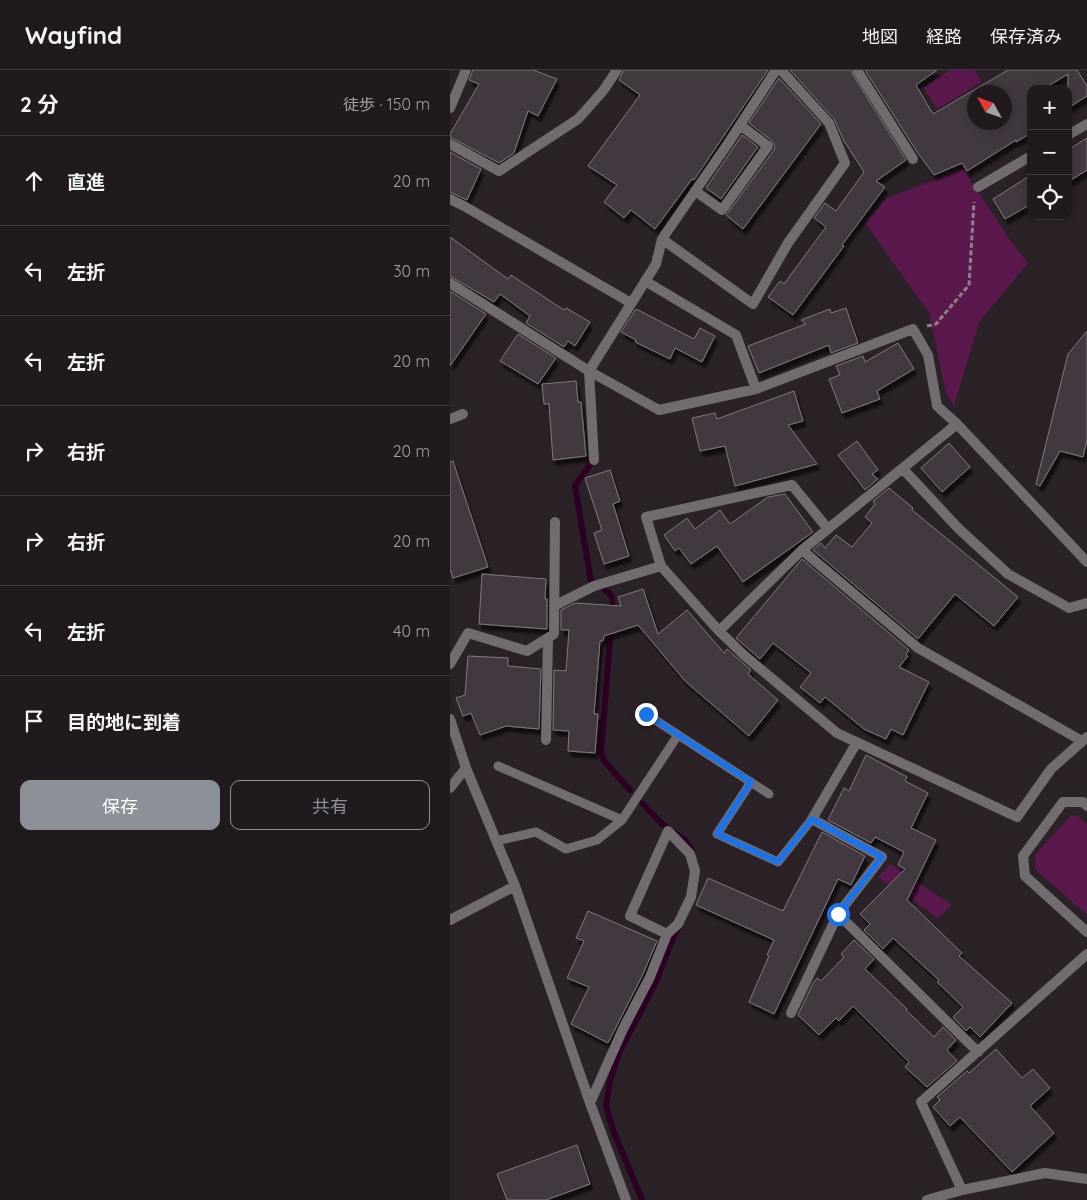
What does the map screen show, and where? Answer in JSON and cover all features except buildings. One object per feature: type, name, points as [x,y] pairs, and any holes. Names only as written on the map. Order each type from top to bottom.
[{"type":"street","points":[[450,108],[466,70]]},
{"type":"street","points":[[450,144],[499,171],[578,119],[603,91],[617,70]]},
{"type":"street","points":[[594,460],[589,371],[656,264],[662,239],[776,70]]},
{"type":"street","points":[[662,239],[753,304],[788,243],[845,163],[829,123],[781,70]]},
{"type":"street","points":[[856,70],[913,159]]},
{"type":"street","points":[[1072,132],[1087,124]]},
{"type":"street","points":[[696,191],[722,210],[768,146],[740,125]]},
{"type":"street","points":[[978,187],[1027,158]]},
{"type":"street","points":[[450,199],[631,303]]},
{"type":"street","points":[[646,281],[736,335],[756,389]]},
{"type":"street","points":[[450,283],[589,371],[659,410],[756,389],[913,328],[928,355],[938,406],[1087,562]]},
{"type":"street","points":[[450,418],[463,414]]},
{"type":"street","points":[[719,631],[802,550],[957,424]]},
{"type":"street","points":[[902,469],[959,529],[1008,574],[1069,608],[1087,603]]},
{"type":"street","points":[[802,550],[918,648],[1084,739],[1051,769],[1017,817],[837,733],[745,656],[719,631],[661,566],[646,517],[792,485],[828,529]]},
{"type":"street","points":[[450,664],[468,633],[527,651],[554,634],[555,522]]},
{"type":"street","points":[[554,606],[594,586],[661,566]]},
{"type":"street","points":[[546,740],[548,638]]},
{"type":"street","points":[[450,719],[466,768],[515,886],[590,1104],[626,1200]]},
{"type":"street","points":[[791,1013],[838,914],[882,857],[812,819],[856,742]]},
{"type":"street","points":[[450,788],[466,768]]},
{"type":"street","points":[[1087,806],[1083,802],[1063,802],[1023,856],[1025,876],[1087,932]]},
{"type":"street","points":[[590,1104],[623,1029],[650,977],[667,934],[678,924],[691,897],[695,871],[690,854],[668,831],[630,916],[667,934]]},
{"type":"street","points":[[450,920],[515,886]]},
{"type":"street","points":[[838,914],[978,1052]]},
{"type":"street","points":[[962,1190],[921,1102],[1087,954]]},
{"type":"street","points":[[927,1200],[962,1190],[1045,1173],[1087,1179]]},
{"type":"lane","points":[[646,714],[770,794]]},
{"type":"lane","points":[[496,841],[536,832],[566,849],[597,840],[622,820],[678,735]]},
{"type":"lane","points":[[498,766],[622,820]]},
{"type":"lane","points":[[751,782],[717,834],[778,862],[812,819]]},
{"type":"path","points":[[913,328],[936,324],[970,285],[974,200],[978,187]]},
{"type":"shaded area","points":[[950,70],[974,70],[982,82],[977,85],[967,85],[967,91],[937,109],[923,87]]},
{"type":"shaded area","points":[[963,169],[1012,243],[1028,263],[979,322],[954,406],[946,393],[929,313],[865,223],[887,198]]},
{"type":"shaded area","points":[[1077,815],[1087,824],[1087,915],[1035,869],[1035,855],[1070,816]]},
{"type":"shaded area","points":[[890,864],[952,905],[938,918],[878,877]]},
{"type":"waterway","points":[[591,581],[575,486],[592,462]]},
{"type":"waterway","points":[[605,590],[612,597],[612,612]]},
{"type":"waterway","points":[[611,627],[601,752],[604,761],[630,790]]},
{"type":"waterway","points":[[642,803],[662,824],[686,841],[692,851]]},
{"type":"waterway","points":[[642,1200],[613,1130],[606,1106],[610,1081],[619,1053],[655,984],[675,933],[680,926]]},
{"type":"route","points":[[646,714],[751,782],[717,834],[778,862],[812,819],[882,857],[838,914]]}]
